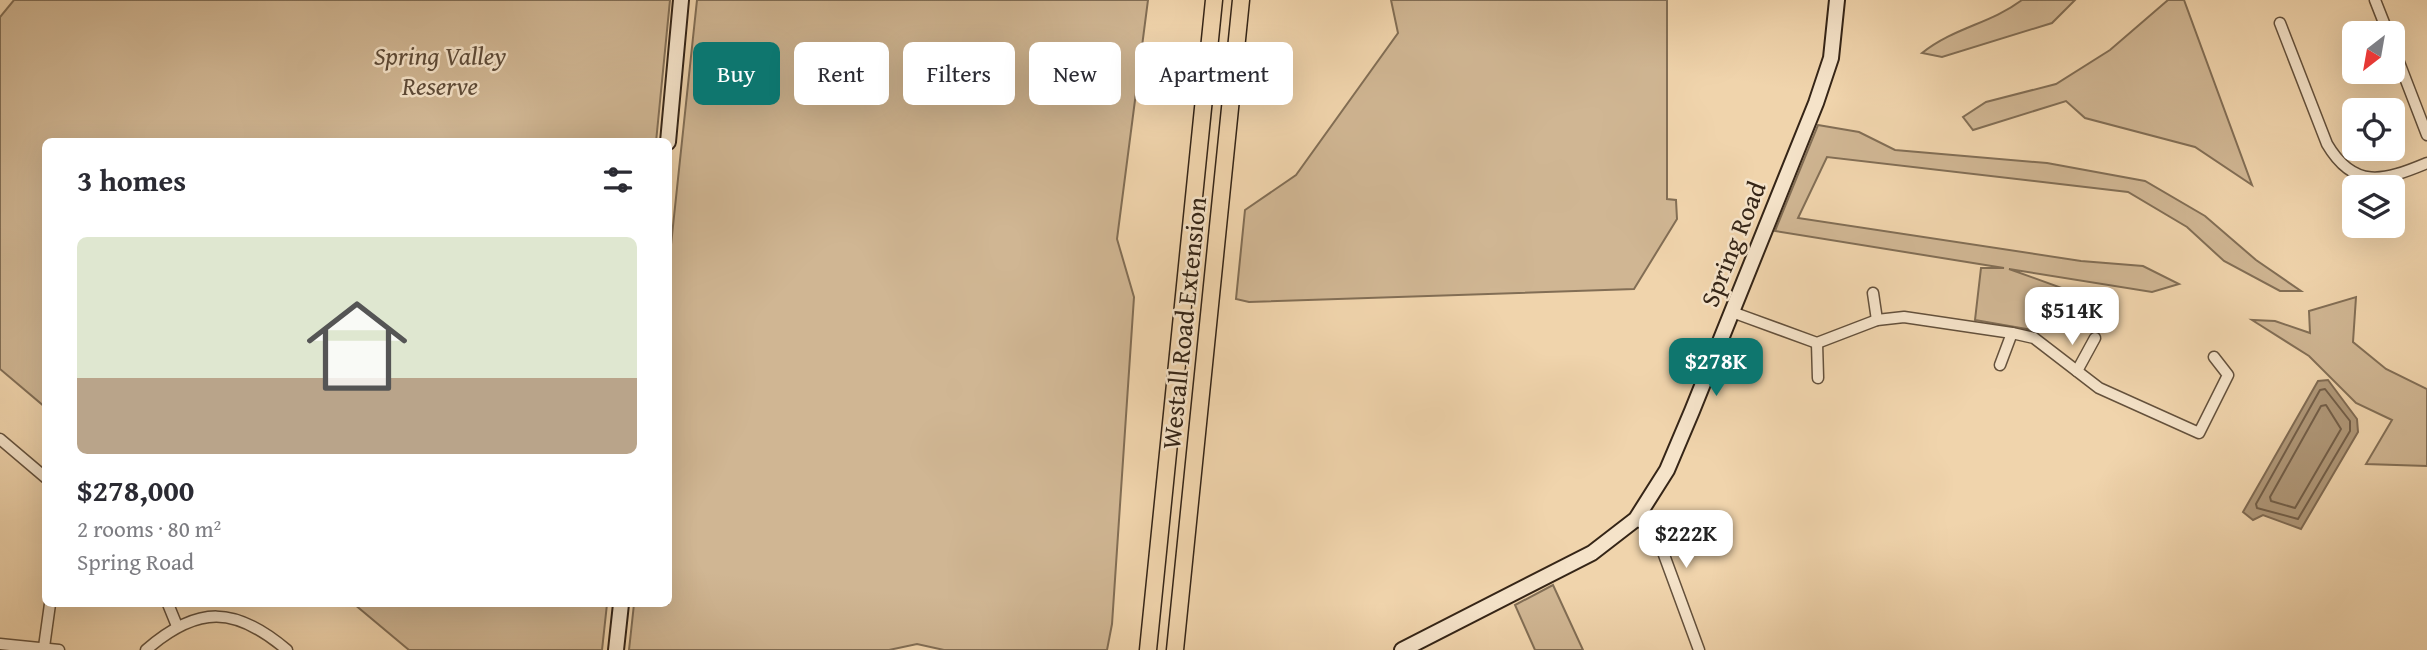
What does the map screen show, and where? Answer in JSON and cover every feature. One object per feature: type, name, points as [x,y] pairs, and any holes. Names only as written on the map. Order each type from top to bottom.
[{"type":"highway","name":"Westall Road Extension","points":[[1148,650],[1214,0]]},
{"type":"highway","name":"Westall Road Extension","points":[[1176,650],[1241,0]]},
{"type":"main road","points":[[668,138],[681,0]]},
{"type":"main road","name":"Spring Road","points":[[1402,650],[1592,553],[1636,519],[1667,470],[1831,58],[1837,0]]},
{"type":"main road","points":[[616,650],[621,607]]},
{"type":"street","points":[[2375,0],[2383,21]]},
{"type":"street","points":[[2280,23],[2327,144],[2337,161],[2354,173],[2376,179],[2392,177],[2427,163]]},
{"type":"street","points":[[2405,78],[2427,135]]},
{"type":"street","points":[[1873,293],[1877,320]]},
{"type":"street","points":[[1732,312],[1817,343],[1877,320],[1904,317],[2034,338],[2099,388],[2199,433],[2228,375],[2214,357]]},
{"type":"street","points":[[2000,365],[2012,333]]},
{"type":"street","points":[[2077,371],[2095,338]]},
{"type":"street","points":[[1817,343],[1818,378]]},
{"type":"street","points":[[0,439],[42,475]]},
{"type":"street","points":[[1636,519],[1655,532],[1699,650]]},
{"type":"street","points":[[44,647],[50,607]]},
{"type":"street","points":[[169,607],[177,626]]},
{"type":"street","points":[[146,650],[177,626],[200,618],[231,617],[253,626],[286,650]]},
{"type":"street","points":[[0,644],[59,650]]},
{"type":"green space","name":"Spring Valley Reserve","points":[[14,0],[670,0],[656,138],[42,138],[42,404],[0,369],[0,17]]},
{"type":"green space","points":[[697,0],[1148,0],[1143,42],[1135,42],[1135,100],[1117,239],[1134,297],[1112,624],[1107,650],[944,650],[917,644],[889,650],[629,650],[634,607],[672,607],[672,235]]},
{"type":"green space","points":[[1391,0],[1667,0],[1667,199],[1676,200],[1677,219],[1634,289],[1249,302],[1236,299],[1245,210],[1296,175],[1398,33]]},
{"type":"green space","points":[[2022,0],[2075,0],[2052,23],[1942,57],[1922,53],[1947,37],[1998,15]]},
{"type":"green space","points":[[2168,0],[2184,0],[2252,185],[2195,147],[2085,118],[2066,101],[1973,130],[1963,117],[1986,102],[2056,84],[2110,50]]},
{"type":"green space","points":[[1818,125],[1859,132],[1895,150],[2047,163],[2145,181],[2205,216],[2256,260],[2301,291],[2280,291],[2224,261],[2187,227],[2128,192],[1827,157],[1798,218],[2081,261],[2143,266],[2179,284],[2152,292],[2009,269],[2070,291],[2044,332],[1975,320],[1981,268],[2004,268],[1775,231]]},
{"type":"green space","points":[[2356,297],[2353,342],[2386,369],[2427,389],[2427,466],[2366,464],[2392,420],[2356,403],[2309,356],[2252,320],[2275,321],[2310,333],[2309,311]]},
{"type":"green space","points":[[1553,585],[1583,650],[1535,650],[1515,605]]},
{"type":"green space","points":[[358,607],[607,607],[602,650],[409,650]]},
{"type":"water","points":[[2328,380],[2357,419],[2358,432],[2301,529],[2263,515],[2253,520],[2243,512],[2318,381]]}]
